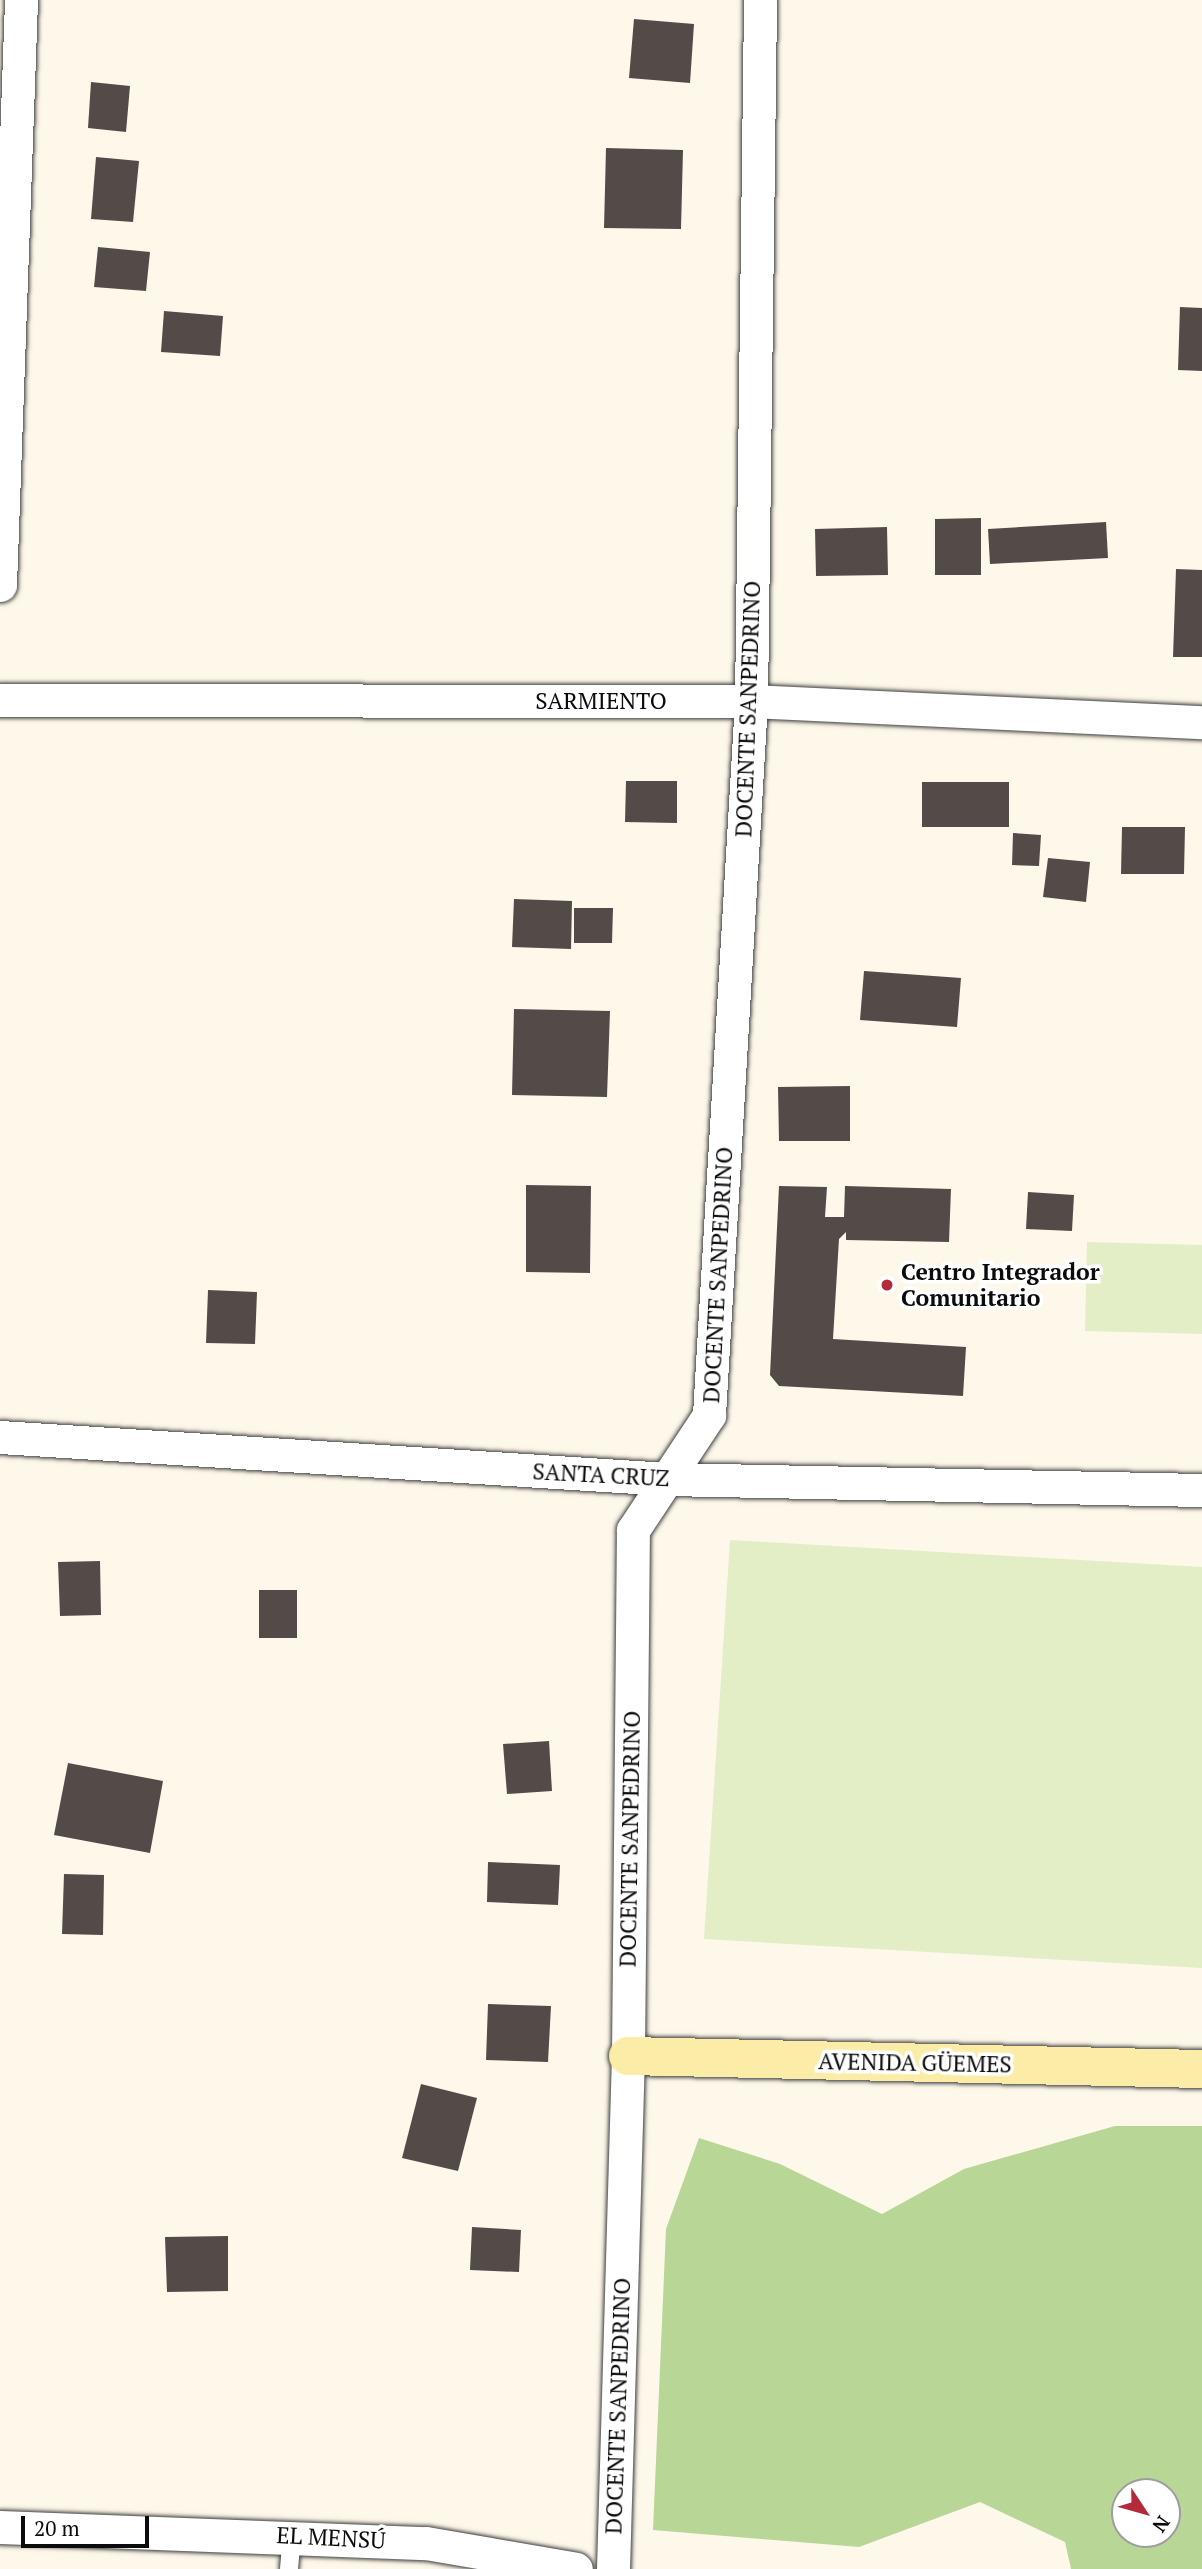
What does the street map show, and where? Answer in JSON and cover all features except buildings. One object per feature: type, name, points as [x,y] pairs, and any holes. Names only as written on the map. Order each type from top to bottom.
[{"type":"main road","name":"AVENIDA GÜEMES","points":[[628,2056],[1202,2069]]},
{"type":"street","points":[[0,585],[21,0]]},
{"type":"street","name":"DOCENTE SANPEDRINO","points":[[613,2569],[628,2056],[633,1530],[709,1415],[751,701],[760,0]]},
{"type":"street","name":"SARMIENTO","points":[[0,700],[751,701],[1202,722]]},
{"type":"street","name":"SANTA CRUZ","points":[[0,1437],[667,1479],[1202,1490]]},
{"type":"street","name":"EL MENSÚ","points":[[0,2527],[426,2543],[576,2569]]},
{"type":"lane","points":[[289,2569],[292,2536]]},
{"type":"green space","points":[[1087,1242],[1202,1245],[1202,1334],[1085,1331]]},
{"type":"green space","points":[[730,1540],[1202,1567],[1202,1968],[704,1939]]},
{"type":"green space","points":[[1115,2126],[1202,2126],[1202,2569],[1071,2569],[1065,2542],[980,2502],[859,2547],[653,2530],[666,2229],[699,2138],[780,2164],[882,2214],[964,2169]]},
{"type":"place","name":"Centro Integrador Comunitario","points":[[887,1285]]}]
